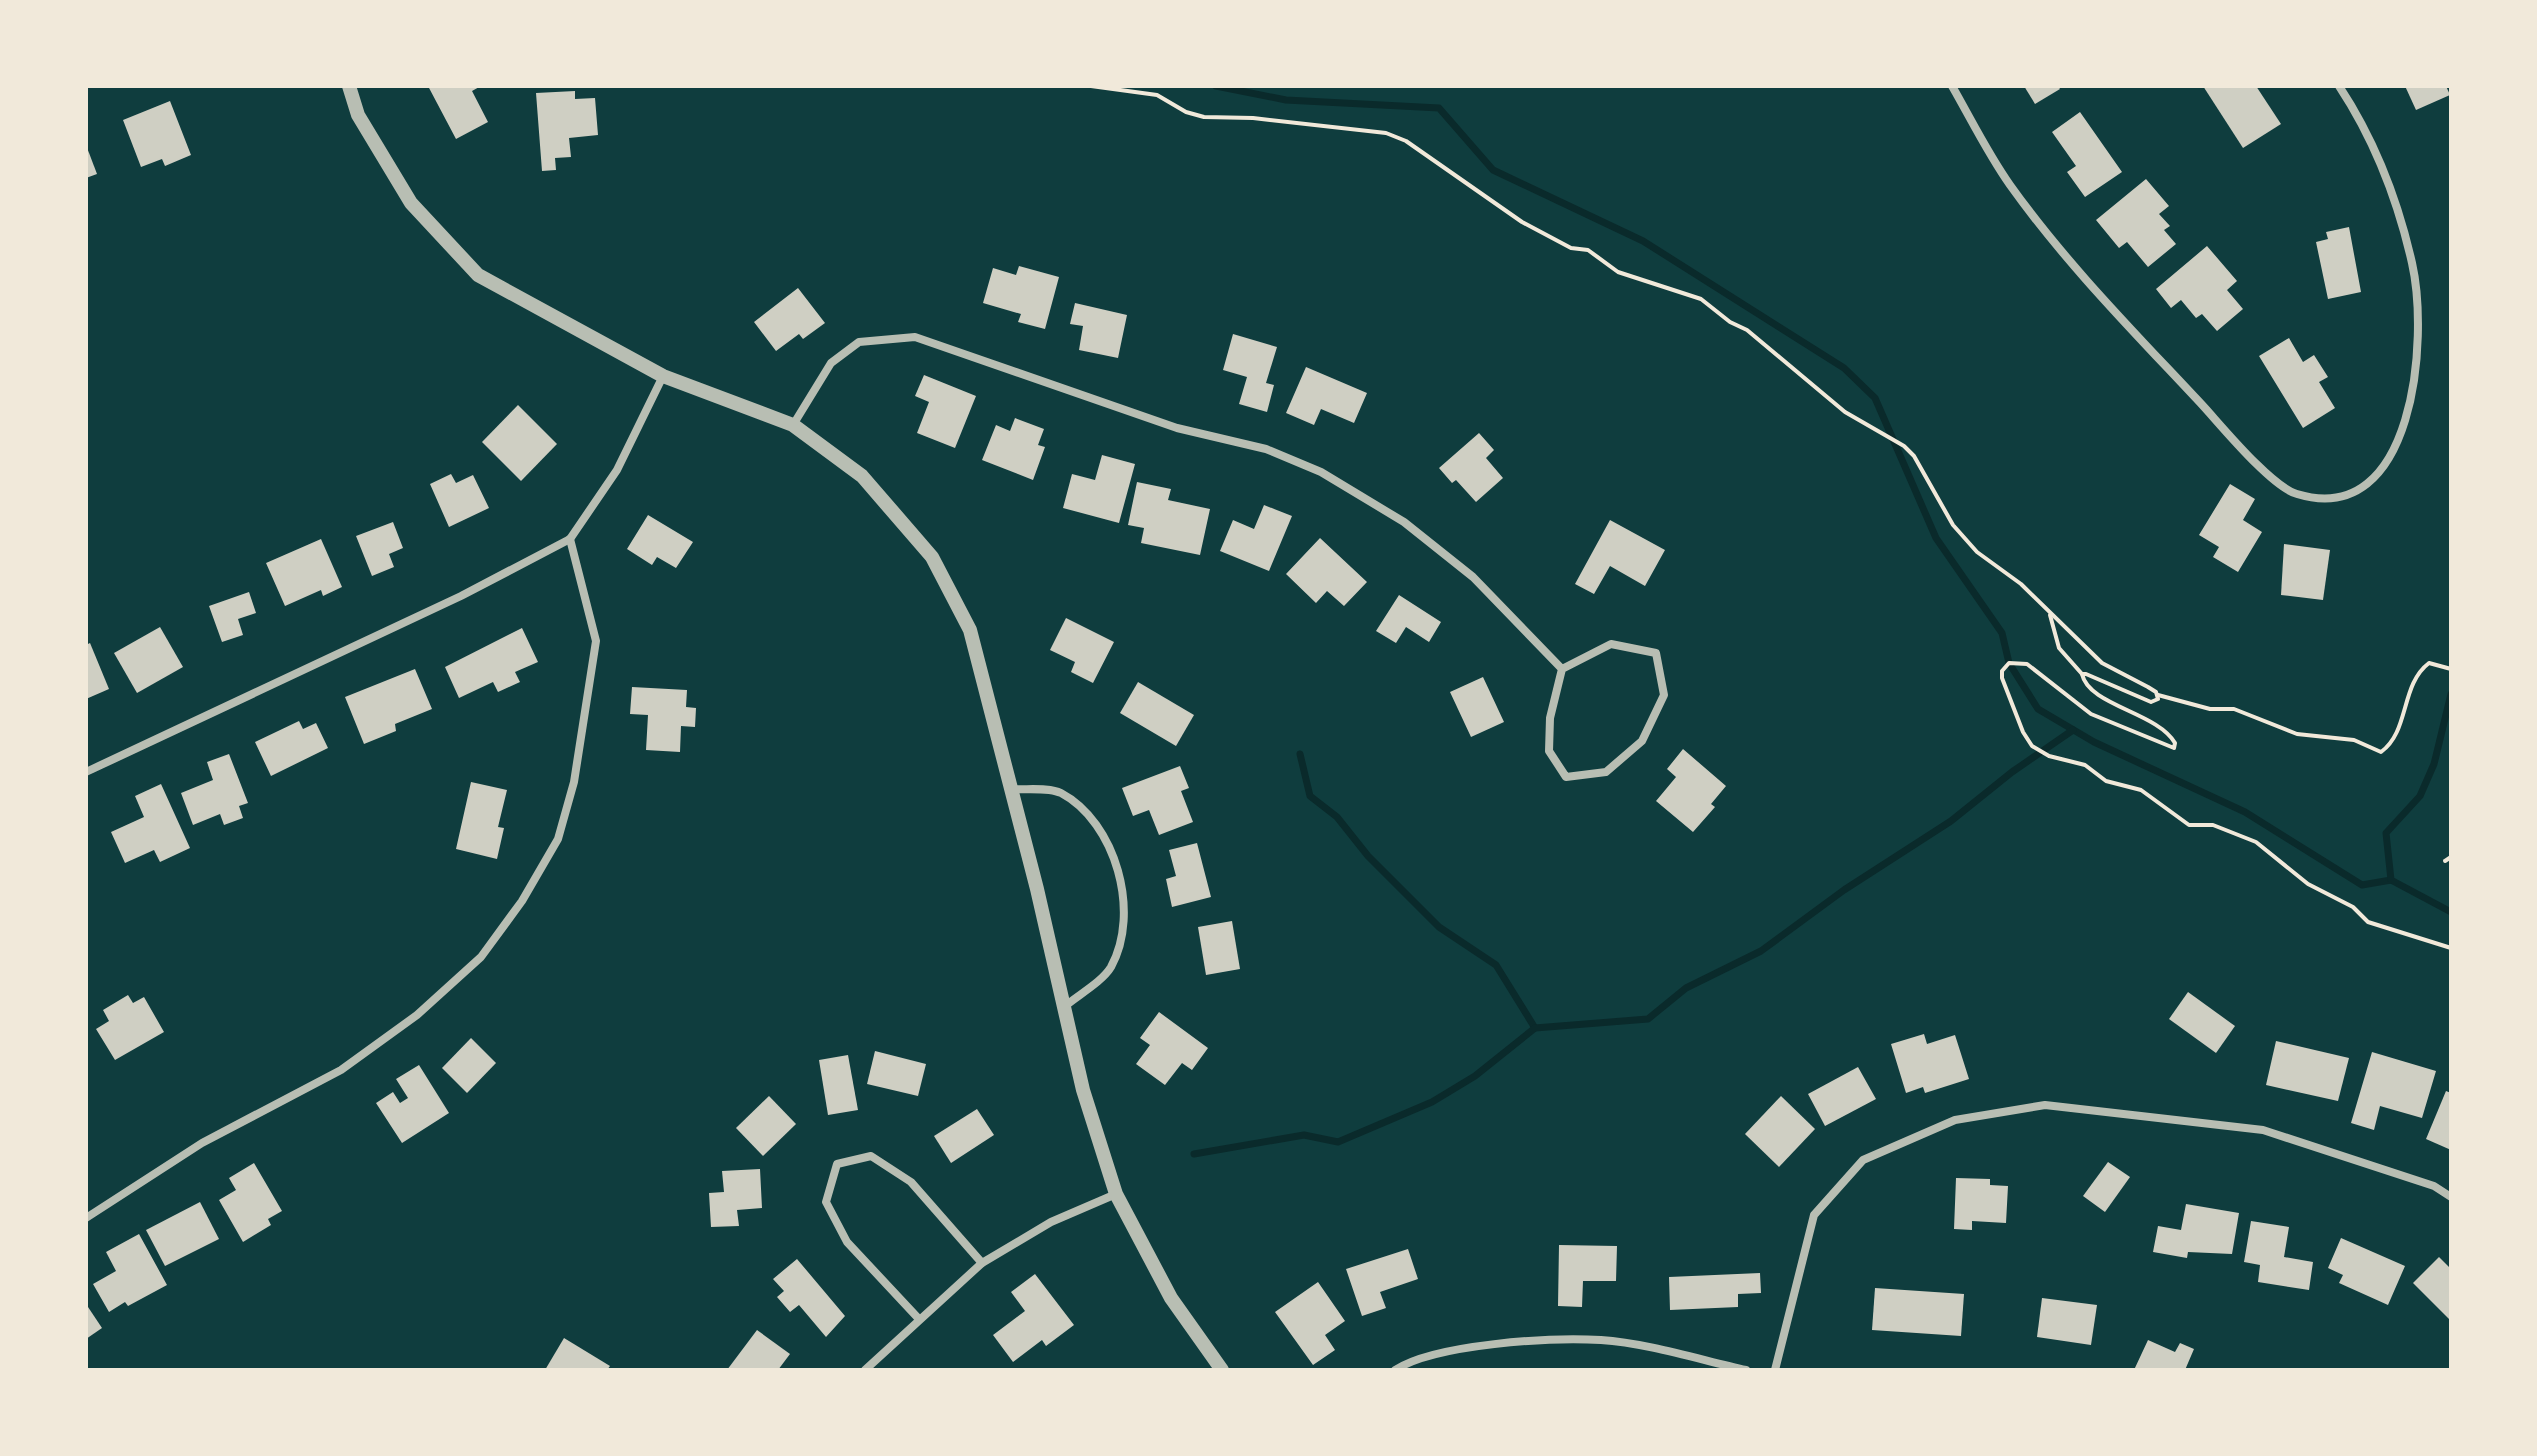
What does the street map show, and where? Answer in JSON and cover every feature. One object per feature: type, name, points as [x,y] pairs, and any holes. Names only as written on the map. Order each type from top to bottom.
[{"type":"street","points":[[349,86],[358,115],[411,203],[478,275],[663,376],[793,425],[862,476],[932,557],[970,630],[1012,789],[1083,1090],[1116,1194],[1171,1298],[1222,1370]]},
{"type":"street","points":[[1952,86],[2009,184],[2075,267],[2252,459],[2293,494],[2321,499],[2352,493],[2377,477],[2410,406],[2418,357],[2413,266],[2389,186],[2364,125],[2339,86]]},
{"type":"street","points":[[793,425],[831,363],[859,342],[915,337],[1177,428],[1266,449],[1321,472],[1404,522],[1473,577],[1562,669]]},
{"type":"street","points":[[86,772],[461,596],[570,539],[617,470],[663,376]]},
{"type":"street","points":[[86,1218],[202,1143],[341,1070],[417,1015],[481,957],[522,901],[558,839],[570,796],[596,641],[570,539]]},
{"type":"street","points":[[1611,644],[1656,653],[1664,695],[1642,741],[1606,772],[1566,777],[1549,751],[1550,718],[1562,669],[1611,644]]},
{"type":"street","points":[[1012,789],[1059,791],[1096,820],[1118,872],[1124,933],[1110,969],[1064,1007]]},
{"type":"street","points":[[1775,1370],[1814,1215],[1863,1160],[1955,1120],[2045,1105],[2263,1130],[2434,1186],[2451,1197]]},
{"type":"street","points":[[918,1318],[847,1242],[826,1202],[837,1164],[871,1156],[911,1182],[982,1263]]},
{"type":"street","points":[[865,1370],[918,1318],[982,1263],[1051,1222],[1116,1194]]},
{"type":"street","points":[[1395,1370],[1412,1359],[1502,1344],[1602,1340],[1746,1370]]},
{"type":"path","points":[[1091,86],[1157,95],[1186,112],[1204,117],[1253,118],[1386,133],[1406,141],[1522,222],[1571,248],[1588,250],[1618,272],[1701,299],[1730,322],[1747,330],[1845,412],[1904,446],[1914,456],[1953,525],[1977,552],[2021,584],[2102,663],[2158,695],[2210,709],[2234,709],[2297,734],[2354,740],[2381,752],[2395,736],[2415,673],[2429,663],[2450,669]]},
{"type":"path","points":[[2050,614],[2059,648],[2082,674],[2151,702],[2157,701],[2158,695]]},
{"type":"path","points":[[2082,674],[2084,683],[2106,699],[2168,732],[2174,748],[2128,726],[2091,714],[2027,664],[2009,663],[2002,671],[2002,678],[2016,718],[2032,746],[2049,756],[2085,765],[2117,785],[2141,790],[2189,825],[2213,825],[2256,842],[2308,884],[2353,907],[2368,922],[2451,948]]},
{"type":"path","points":[[2445,861],[2451,857]]},
{"type":"building","points":[[428,86],[481,86],[472,91],[488,122],[456,139]]},
{"type":"building","points":[[2024,86],[2058,86],[2060,89],[2035,104]]},
{"type":"building","points":[[2203,86],[2256,86],[2281,124],[2243,148]]},
{"type":"building","points":[[2405,86],[2446,86],[2450,95],[2416,110]]},
{"type":"building","points":[[575,91],[575,99],[595,98],[598,135],[569,138],[571,157],[555,158],[556,170],[542,171],[536,93]]},
{"type":"building","points":[[170,101],[191,155],[165,166],[162,159],[141,167],[123,120]]},
{"type":"building","points":[[2080,112],[2122,172],[2085,197],[2067,172],[2076,166],[2052,132]]},
{"type":"building","points":[[86,145],[97,174],[86,178]]},
{"type":"building","points":[[2146,179],[2169,206],[2159,214],[2170,226],[2164,230],[2176,244],[2148,267],[2127,242],[2119,248],[2096,220]]},
{"type":"building","points":[[2349,227],[2361,292],[2328,299],[2316,242],[2328,239],[2326,232]]},
{"type":"building","points":[[2207,246],[2237,281],[2227,290],[2243,309],[2217,331],[2202,314],[2196,318],[2181,300],[2171,308],[2156,289]]},
{"type":"building","points":[[1019,266],[1059,277],[1045,329],[1018,322],[1021,314],[983,303],[993,268],[1016,275]]},
{"type":"building","points":[[798,288],[825,323],[803,339],[799,334],[776,351],[754,322]]},
{"type":"building","points":[[1075,303],[1127,315],[1118,358],[1079,350],[1083,326],[1070,324]]},
{"type":"building","points":[[1233,334],[1277,347],[1266,383],[1274,385],[1267,412],[1239,404],[1247,377],[1223,370]]},
{"type":"building","points":[[2289,338],[2303,362],[2314,355],[2328,377],[2319,382],[2335,408],[2303,428],[2259,356]]},
{"type":"building","points":[[1306,367],[1367,393],[1354,423],[1321,409],[1314,425],[1286,413]]},
{"type":"building","points":[[924,375],[976,396],[955,448],[917,433],[929,402],[915,396]]},
{"type":"building","points":[[518,405],[557,444],[521,481],[482,442]]},
{"type":"building","points":[[1015,418],[1044,429],[1038,445],[1045,447],[1033,480],[982,460],[996,425],[1010,431]]},
{"type":"building","points":[[1479,433],[1494,450],[1486,458],[1503,478],[1476,502],[1456,480],[1452,483],[1439,468]]},
{"type":"building","points":[[1102,455],[1135,464],[1119,523],[1063,508],[1072,474],[1095,480]]},
{"type":"building","points":[[451,474],[456,483],[473,475],[489,508],[449,527],[430,484]]},
{"type":"building","points":[[1137,482],[1171,489],[1168,500],[1210,509],[1200,555],[1141,543],[1144,528],[1128,525]]},
{"type":"building","points":[[2230,484],[2255,499],[2243,520],[2262,532],[2238,572],[2213,557],[2219,547],[2199,535]]},
{"type":"building","points":[[1264,505],[1292,516],[1269,571],[1220,551],[1233,520],[1254,529]]},
{"type":"building","points":[[648,515],[693,542],[676,568],[657,557],[652,565],[627,549]]},
{"type":"building","points":[[1610,520],[1665,550],[1645,586],[1610,566],[1594,594],[1575,584]]},
{"type":"building","points":[[393,522],[403,548],[389,554],[394,567],[372,576],[356,536]]},
{"type":"building","points":[[1320,538],[1367,582],[1344,606],[1327,591],[1316,603],[1286,574]]},
{"type":"building","points":[[321,539],[342,587],[323,596],[321,590],[285,606],[266,563]]},
{"type":"building","points":[[2284,544],[2330,550],[2323,600],[2281,595]]},
{"type":"building","points":[[249,592],[256,613],[238,619],[243,635],[222,642],[209,606]]},
{"type":"building","points":[[1399,595],[1441,622],[1429,642],[1406,627],[1396,643],[1376,631]]},
{"type":"building","points":[[1066,618],[1114,642],[1093,683],[1071,672],[1075,662],[1050,650]]},
{"type":"building","points":[[160,627],[183,667],[137,693],[114,653]]},
{"type":"building","points":[[522,628],[538,662],[515,672],[520,682],[498,692],[493,682],[459,698],[445,667]]},
{"type":"building","points":[[90,643],[109,689],[86,699],[86,645]]},
{"type":"building","points":[[415,669],[432,709],[395,724],[396,731],[364,744],[345,697]]},
{"type":"building","points":[[1483,677],[1504,722],[1471,737],[1450,692]]},
{"type":"building","points":[[1138,682],[1194,715],[1176,746],[1120,713]]},
{"type":"building","points":[[632,687],[687,690],[686,707],[696,708],[695,727],[681,726],[680,752],[646,750],[648,715],[630,714]]},
{"type":"building","points":[[299,721],[303,729],[316,723],[328,748],[271,776],[255,742]]},
{"type":"building","points":[[1683,749],[1726,786],[1711,804],[1715,807],[1693,832],[1656,801],[1676,777],[1667,769]]},
{"type":"building","points":[[229,754],[248,803],[239,806],[243,818],[224,825],[220,814],[193,825],[181,793],[213,780],[207,762]]},
{"type":"building","points":[[1180,766],[1189,788],[1181,791],[1193,822],[1159,835],[1149,810],[1133,816],[1122,788]]},
{"type":"building","points":[[471,782],[507,790],[498,827],[504,828],[497,859],[456,849]]},
{"type":"building","points":[[161,784],[190,848],[160,862],[154,850],[125,863],[111,832],[144,817],[135,796]]},
{"type":"building","points":[[1197,843],[1211,897],[1172,907],[1166,879],[1176,876],[1169,850]]},
{"type":"building","points":[[1232,921],[1240,969],[1206,975],[1198,927]]},
{"type":"building","points":[[2188,992],[2235,1026],[2216,1053],[2169,1019]]},
{"type":"building","points":[[128,995],[133,1003],[144,997],[164,1032],[115,1060],[96,1029],[109,1021],[103,1010]]},
{"type":"building","points":[[1159,1012],[1208,1048],[1192,1070],[1182,1063],[1165,1085],[1136,1064],[1150,1045],[1140,1038]]},
{"type":"building","points":[[1924,1034],[1927,1044],[1955,1035],[1969,1079],[1925,1093],[1923,1087],[1906,1093],[1891,1044]]},
{"type":"building","points":[[471,1038],[496,1063],[467,1093],[442,1068]]},
{"type":"building","points":[[2276,1041],[2349,1058],[2338,1101],[2266,1085]]},
{"type":"building","points":[[875,1051],[926,1064],[918,1096],[867,1084]]},
{"type":"building","points":[[2372,1052],[2436,1071],[2422,1118],[2380,1106],[2374,1130],[2351,1123]]},
{"type":"building","points":[[848,1055],[858,1110],[828,1115],[819,1060]]},
{"type":"building","points":[[419,1065],[449,1113],[402,1143],[376,1103],[393,1092],[400,1103],[408,1098],[396,1079]]},
{"type":"building","points":[[1858,1067],[1876,1099],[1825,1126],[1808,1094]]},
{"type":"building","points":[[2446,1091],[2451,1093],[2451,1150],[2426,1139]]},
{"type":"building","points":[[769,1096],[796,1124],[763,1156],[736,1128]]},
{"type":"building","points":[[1781,1096],[1815,1129],[1779,1167],[1745,1134]]},
{"type":"building","points":[[977,1109],[994,1135],[951,1163],[934,1136]]},
{"type":"building","points":[[2108,1162],[2130,1177],[2105,1212],[2083,1196]]},
{"type":"building","points":[[254,1163],[282,1211],[268,1219],[271,1225],[243,1242],[219,1200],[236,1190],[229,1178]]},
{"type":"building","points":[[760,1169],[762,1208],[737,1210],[739,1226],[711,1227],[709,1193],[724,1192],[722,1171]]},
{"type":"building","points":[[1956,1178],[1990,1179],[1990,1185],[2008,1186],[2006,1223],[1972,1221],[1972,1230],[1954,1229]]},
{"type":"building","points":[[200,1202],[219,1239],[165,1266],[146,1230]]},
{"type":"building","points":[[2186,1204],[2239,1213],[2232,1254],[2188,1252],[2187,1258],[2153,1252],[2158,1226],[2181,1230]]},
{"type":"building","points":[[2251,1221],[2289,1227],[2284,1257],[2313,1262],[2309,1290],[2258,1282],[2260,1265],[2244,1262]]},
{"type":"building","points":[[139,1234],[167,1285],[128,1306],[125,1302],[109,1312],[93,1284],[116,1271],[106,1252]]},
{"type":"building","points":[[2341,1238],[2405,1266],[2388,1305],[2339,1283],[2343,1275],[2328,1268]]},
{"type":"building","points":[[1559,1245],[1617,1246],[1616,1281],[1583,1281],[1582,1307],[1558,1306]]},
{"type":"building","points":[[1408,1249],[1418,1279],[1380,1292],[1386,1308],[1362,1316],[1346,1269]]},
{"type":"building","points":[[2439,1257],[2451,1269],[2451,1321],[2413,1283]]},
{"type":"building","points":[[797,1259],[845,1316],[826,1337],[799,1305],[790,1312],[777,1297],[784,1291],[773,1279]]},
{"type":"building","points":[[1760,1273],[1761,1293],[1738,1294],[1738,1307],[1670,1310],[1669,1277]]},
{"type":"building","points":[[1035,1274],[1074,1325],[1046,1346],[1042,1340],[1013,1362],[993,1335],[1025,1311],[1011,1292]]},
{"type":"building","points":[[1318,1282],[1345,1321],[1325,1335],[1335,1350],[1313,1365],[1275,1312]]},
{"type":"building","points":[[1875,1288],[1964,1294],[1961,1336],[1872,1330]]},
{"type":"building","points":[[2042,1298],[2097,1305],[2091,1345],[2037,1337]]},
{"type":"building","points":[[86,1304],[102,1328],[86,1339]]},
{"type":"building","points":[[757,1330],[790,1354],[778,1370],[727,1370]]},
{"type":"building","points":[[564,1338],[610,1366],[607,1370],[545,1370]]},
{"type":"building","points":[[2148,1340],[2175,1352],[2180,1343],[2194,1349],[2185,1370],[2134,1370]]},
{"type":"waterway","points":[[1216,86],[1286,100],[1439,108],[1493,170],[1643,241],[1844,368],[1875,398],[1936,538],[2002,633],[2009,663],[2038,709],[2094,742],[2245,812],[2362,885],[2391,880]]},
{"type":"waterway","points":[[2451,694],[2434,764],[2420,796],[2386,833],[2391,880],[2451,912]]},
{"type":"waterway","points":[[1194,1154],[1304,1135],[1338,1142],[1432,1102],[1475,1076],[1535,1028],[1648,1019],[1686,988],[1761,951],[1844,890],[1951,821],[2012,772],[2073,730]]},
{"type":"waterway","points":[[1300,754],[1310,796],[1337,817],[1368,856],[1439,927],[1496,965],[1535,1028]]}]
